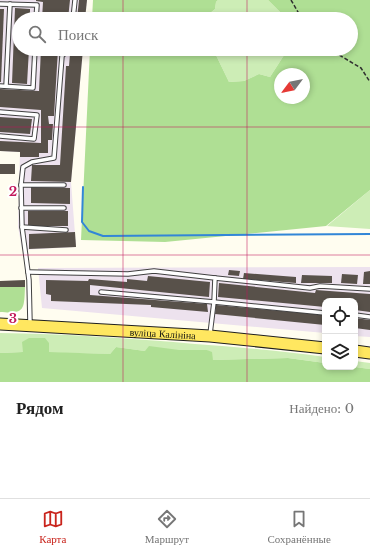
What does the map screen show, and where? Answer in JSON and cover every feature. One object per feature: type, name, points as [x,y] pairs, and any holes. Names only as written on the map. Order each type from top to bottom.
[{"type":"main road","name":"вуліца Калініна","points":[[0,324],[30,324],[210,336],[322,348]]},
{"type":"main road","points":[[358,351],[370,353]]},
{"type":"lane","points":[[74,12],[75,0]]},
{"type":"lane","points":[[0,4],[36,5],[36,12]]},
{"type":"lane","points":[[6,86],[10,4]]},
{"type":"lane","points":[[0,86],[33,88],[35,56]]},
{"type":"lane","points":[[30,324],[29,280],[21,208],[23,167],[32,162],[54,158],[62,56]]},
{"type":"lane","points":[[0,112],[37,115],[34,139],[0,136]]},
{"type":"lane","points":[[21,185],[64,185]]},
{"type":"lane","points":[[21,208],[64,208]]},
{"type":"lane","points":[[22,227],[66,230]]},
{"type":"lane","points":[[28,272],[128,274],[154,271],[310,288],[320,286],[370,289]]},
{"type":"lane","points":[[210,336],[215,278]]},
{"type":"lane","points":[[101,292],[322,313]]},
{"type":"lane","points":[[358,316],[370,317]]},
{"type":"path","points":[[291,0],[298,12]]},
{"type":"path","points":[[341,56],[361,68],[370,82]]},
{"type":"shaded area","points":[[0,0],[87,0],[86,12],[12,12],[12,56],[82,56],[71,182],[76,247],[22,250],[18,226],[20,152],[0,151]]},
{"type":"shaded area","points":[[370,267],[370,337],[358,336],[358,298],[322,298],[322,333],[42,308],[38,268]]},
{"type":"green space","points":[[93,0],[218,0],[216,2],[215,9],[211,12],[92,12]]},
{"type":"green space","points":[[218,0],[268,0],[280,12],[211,12],[215,9],[216,2]]},
{"type":"green space","points":[[268,0],[370,0],[370,190],[326,226],[165,242],[81,240],[90,56],[216,56],[229,82],[244,81],[259,74],[270,77],[274,71],[274,104],[310,104],[310,68],[276,68],[284,56],[358,56],[358,12],[280,12]]},
{"type":"green space","points":[[216,56],[284,56],[276,68],[274,68],[270,77],[259,74],[244,81],[229,82]]},
{"type":"green space","points":[[370,190],[370,229],[326,226],[327,226]]},
{"type":"green space","points":[[0,287],[25,287],[22,309],[14,312],[0,312]]},
{"type":"green space","points":[[0,333],[49,334],[146,340],[293,353],[322,357],[322,363],[288,358],[213,360],[207,350],[145,351],[116,347],[110,354],[23,352],[0,353]]},
{"type":"green space","points":[[29,338],[45,338],[49,343],[49,352],[110,354],[116,347],[145,351],[149,346],[179,350],[207,350],[212,352],[213,360],[288,358],[322,363],[322,370],[358,370],[358,367],[370,369],[370,382],[0,382],[0,353],[23,352],[22,342]]},
{"type":"green space","points":[[358,361],[370,363],[370,369],[358,367]]},
{"type":"building","points":[[70,0],[69,12],[42,12],[43,2],[36,1]]},
{"type":"building","points":[[79,0],[87,0],[86,12],[78,12]]},
{"type":"building","points":[[15,8],[30,9],[30,12],[15,12]]},
{"type":"building","points":[[0,9],[4,9],[1,82],[0,82]]},
{"type":"building","points":[[13,56],[29,56],[27,84],[12,83]]},
{"type":"building","points":[[41,56],[58,56],[54,116],[48,116],[49,124],[53,124],[52,140],[48,140],[48,153],[39,153],[39,157],[20,157],[20,152],[0,151],[0,141],[41,143],[41,110],[0,107],[0,89],[39,91]]},
{"type":"building","points":[[70,56],[82,56],[71,182],[31,181],[32,165],[60,165],[66,66],[69,66]]},
{"type":"building","points":[[0,117],[32,119],[30,134],[0,132]]},
{"type":"building","points":[[0,164],[15,164],[15,174],[0,174]]},
{"type":"building","points":[[31,187],[70,188],[70,204],[31,203]]},
{"type":"building","points":[[28,211],[68,211],[68,226],[28,226]]},
{"type":"building","points":[[75,232],[76,247],[29,249],[29,234]]},
{"type":"building","points":[[229,270],[240,271],[239,276],[228,275]]},
{"type":"building","points":[[370,271],[370,284],[363,284],[364,272]]},
{"type":"building","points":[[244,273],[296,277],[296,283],[243,279]]},
{"type":"building","points":[[342,274],[358,275],[357,284],[341,283]]},
{"type":"building","points":[[302,275],[332,276],[332,283],[301,283]]},
{"type":"building","points":[[148,276],[210,282],[209,297],[90,285],[90,295],[207,304],[208,312],[151,307],[151,305],[51,301],[51,295],[46,294],[46,280],[88,281],[89,279],[127,282],[127,279],[147,281]]},
{"type":"building","points":[[25,280],[25,287],[0,287],[0,281]]},
{"type":"building","points":[[219,283],[315,293],[316,290],[370,294],[370,312],[358,310],[358,298],[322,298],[322,307],[218,297]]},
{"type":"building","points":[[216,305],[322,315],[322,325],[215,314]]},
{"type":"building","points":[[358,318],[370,320],[370,330],[358,328]]},
{"type":"waterway","points":[[83,187],[82,222],[89,231],[103,236],[370,234]]}]
